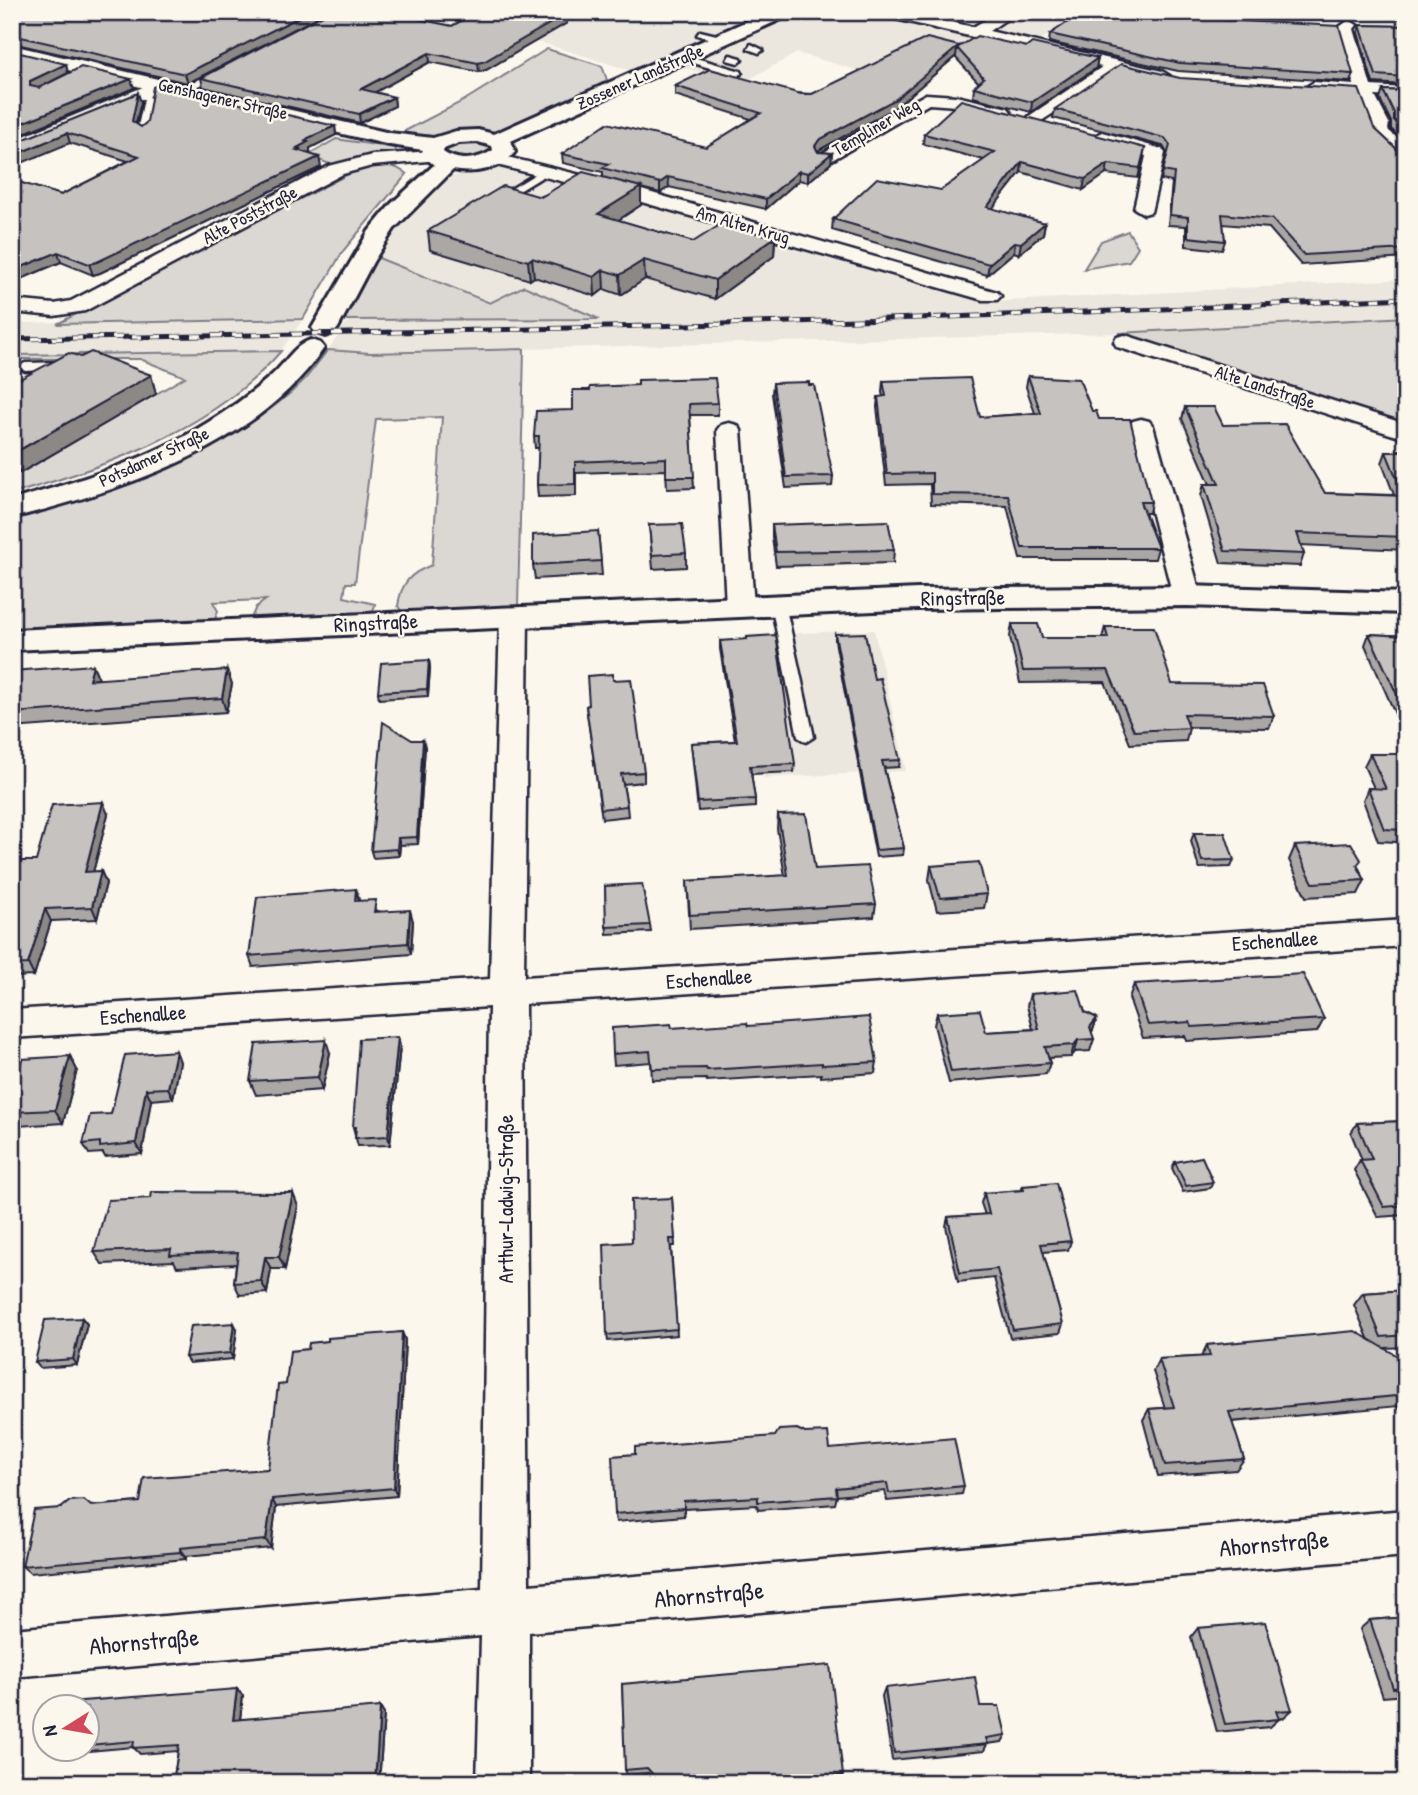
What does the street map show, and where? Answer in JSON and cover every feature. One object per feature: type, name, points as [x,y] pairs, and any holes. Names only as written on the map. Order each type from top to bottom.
[{"type":"main road","name":"Zossener Landstraße","points":[[496,149],[682,57],[753,55],[782,12]]},
{"type":"main road","name":"Genshagener Straße","points":[[12,51],[83,72],[184,90],[390,139],[439,155]]},
{"type":"main road","points":[[467,135],[496,149],[472,164],[439,155],[446,139],[467,135]]},
{"type":"main road","name":"Potsdamer Straße","points":[[12,509],[90,486],[187,445],[226,423],[290,374],[318,338],[385,225],[439,155]]},
{"type":"main road","name":"Ringstraße","points":[[12,640],[778,604],[1038,596],[1187,596],[1406,603]]},
{"type":"street","points":[[887,12],[1178,79]]},
{"type":"street","points":[[975,33],[1010,12]]},
{"type":"street","points":[[1371,26],[1341,23],[1364,90],[1380,123],[1379,131],[1406,156]]},
{"type":"street","points":[[1035,120],[1115,66]]},
{"type":"street","points":[[12,148],[160,85]]},
{"type":"street","points":[[1294,86],[1406,93]]},
{"type":"street","name":"Templiner Weg","points":[[825,156],[926,99],[956,100],[1035,120]]},
{"type":"street","points":[[1035,120],[1061,127]]},
{"type":"street","points":[[1087,134],[1156,153],[1144,208]]},
{"type":"street","name":"Am Alten Krug","points":[[496,149],[544,172],[631,193],[990,296]]},
{"type":"street","name":"Alte Poststraße","points":[[12,306],[54,310],[77,306],[336,170],[372,161],[439,155]]},
{"type":"street","name":"Alte Landstraße","points":[[1125,342],[1406,432]]},
{"type":"street","points":[[1141,426],[1187,596]]},
{"type":"street","points":[[729,430],[740,606]]},
{"type":"street","name":"Arthur-Ladwig-Straße","points":[[503,1783],[507,1612],[505,992],[514,616]]},
{"type":"street","name":"Eschenallee","points":[[12,1024],[1406,933]]},
{"type":"street","name":"Ahornstraße","points":[[12,1653],[1406,1533]]},
{"type":"lane","points":[[538,22],[550,24],[571,12]]},
{"type":"lane","points":[[700,33],[753,55]]},
{"type":"lane","points":[[682,57],[738,73]]},
{"type":"lane","points":[[184,90],[232,65]]},
{"type":"lane","points":[[137,94],[149,98],[142,131]]},
{"type":"lane","points":[[479,211],[544,172]]},
{"type":"lane","points":[[25,367],[71,365],[46,374]]},
{"type":"lane","points":[[778,604],[806,737]]},
{"type":"shaded area","points":[[414,12],[758,12],[635,72],[549,45]]},
{"type":"shaded area","points":[[793,12],[1084,12],[1036,43],[988,32],[899,82],[797,53],[740,84],[681,67]]},
{"type":"shaded area","points":[[547,49],[602,66],[607,80],[588,93],[546,114],[479,136],[433,140],[401,133],[463,101]]},
{"type":"shaded area","points":[[336,139],[395,148],[398,157],[339,167],[307,156]]},
{"type":"shaded area","points":[[470,139],[492,144],[495,151],[467,161],[443,156],[442,148]]},
{"type":"shaded area","points":[[377,163],[397,168],[407,174],[343,251],[303,319],[57,324],[364,166]]},
{"type":"shaded area","points":[[502,165],[525,171],[526,176],[629,197],[992,302],[1406,279],[1406,317],[1119,333],[370,353],[328,350],[349,319],[597,318],[524,286],[490,303],[376,257],[408,213],[441,182],[467,170]]},
{"type":"shaded area","points":[[1128,231],[1138,247],[1129,261],[1084,269],[1101,241]]},
{"type":"shaded area","points":[[376,257],[490,303],[524,286],[599,319],[343,320]]},
{"type":"shaded area","points":[[1406,317],[1406,425],[1119,333]]},
{"type":"shaded area","points":[[303,319],[281,351],[12,355],[12,323]]},
{"type":"shaded area","points":[[524,349],[518,606],[402,612],[398,606],[404,585],[412,575],[432,565],[442,417],[376,419],[355,583],[346,583],[344,597],[375,604],[373,612],[358,613],[357,616],[258,620],[252,616],[256,607],[266,600],[213,602],[218,611],[215,619],[208,623],[12,634],[12,518],[127,482],[207,447],[277,404],[305,379],[328,350],[370,353]]},
{"type":"shaded area","points":[[281,351],[254,378],[192,423],[122,457],[12,494],[12,470],[21,473],[185,377],[140,359],[12,359],[12,355]]},
{"type":"shaded area","points":[[874,630],[906,771],[764,778],[745,635]]},
{"type":"building","points":[[12,12],[309,12],[185,74],[12,35]]},
{"type":"building","points":[[318,12],[383,12],[452,26],[478,12],[509,12],[549,20],[562,13],[566,14],[478,63],[429,53],[361,89],[394,97],[359,114],[201,78],[323,15]]},
{"type":"building","points":[[1083,12],[1168,12],[1222,20],[1339,26],[1353,74],[1180,63],[1050,34]]},
{"type":"building","points":[[1360,25],[1406,26],[1406,77],[1376,75]]},
{"type":"building","points":[[977,36],[1027,47],[1032,43],[1098,58],[1032,102],[974,87],[984,78],[957,48]]},
{"type":"building","points":[[927,38],[959,46],[896,99],[819,140],[815,146],[818,152],[832,153],[808,173],[799,171],[766,199],[668,177],[660,183],[602,168],[609,164],[562,154],[607,123],[706,147],[761,113],[675,86],[710,69],[801,94],[812,94]]},
{"type":"building","points":[[12,51],[66,64],[30,81],[30,86],[39,88],[81,67],[131,79],[12,127]]},
{"type":"building","points":[[1121,64],[1180,78],[1359,89],[1374,128],[1401,153],[1406,154],[1406,249],[1304,255],[1272,219],[1222,214],[1225,241],[1188,237],[1188,217],[1170,215],[1174,173],[1163,171],[1170,145],[1165,138],[1055,109]]},
{"type":"building","points":[[158,85],[335,126],[308,138],[305,141],[308,142],[297,148],[319,157],[97,262],[89,264],[58,252],[12,271],[12,180],[61,195],[139,156],[67,133],[12,156],[12,144],[138,93],[132,121],[141,127],[147,122],[153,87]]},
{"type":"building","points":[[1383,90],[1406,91],[1406,132],[1394,120],[1394,113]]},
{"type":"building","points":[[961,100],[1145,148],[1140,168],[1108,164],[1085,179],[1022,162],[987,207],[1045,223],[1021,243],[1015,242],[989,264],[833,219],[877,178],[941,190],[995,152],[924,134]]},
{"type":"building","points":[[583,172],[641,187],[598,214],[693,242],[720,225],[775,237],[715,280],[644,260],[620,275],[603,270],[594,277],[532,258],[528,261],[428,231],[503,186],[541,197]]},
{"type":"building","points":[[91,352],[151,375],[12,454],[12,383],[69,353],[81,357]]},
{"type":"building","points":[[1028,376],[1079,379],[1092,411],[1096,411],[1099,419],[1130,419],[1151,502],[1140,502],[1158,548],[1022,548],[1008,495],[932,494],[932,473],[887,474],[878,397],[886,396],[883,381],[970,378],[980,417],[1041,413]]},
{"type":"building","points":[[715,378],[718,403],[689,404],[694,477],[666,477],[666,458],[575,462],[575,484],[537,485],[539,436],[534,436],[536,411],[573,410],[573,390],[638,385],[638,380]]},
{"type":"building","points":[[809,382],[809,385],[814,385],[833,476],[786,477],[773,383]]},
{"type":"building","points":[[1185,407],[1214,407],[1223,425],[1285,424],[1325,493],[1404,496],[1386,452],[1406,450],[1406,537],[1297,533],[1304,554],[1225,551],[1204,484],[1219,484]]},
{"type":"building","points":[[888,521],[894,550],[776,552],[772,525]]},
{"type":"building","points":[[682,524],[686,553],[652,555],[649,525]]},
{"type":"building","points":[[598,531],[601,561],[533,565],[533,535]]},
{"type":"building","points":[[1012,624],[1038,624],[1042,638],[1108,638],[1105,627],[1154,627],[1172,684],[1263,685],[1274,716],[1184,714],[1189,728],[1134,731],[1108,670],[1023,671]]},
{"type":"building","points":[[865,633],[874,679],[880,678],[900,760],[882,761],[904,848],[876,850],[835,634]]},
{"type":"building","points":[[1369,634],[1406,636],[1406,714]]},
{"type":"building","points":[[776,635],[795,764],[750,766],[755,799],[698,802],[691,743],[737,741],[720,641]]},
{"type":"building","points":[[429,660],[427,689],[378,692],[381,663]]},
{"type":"building","points":[[93,665],[89,680],[227,670],[222,698],[12,713],[12,671]]},
{"type":"building","points":[[613,674],[613,680],[631,679],[644,772],[621,774],[627,806],[601,809],[586,706],[589,705],[587,676]]},
{"type":"building","points":[[383,722],[412,740],[423,740],[417,837],[398,838],[397,849],[371,851]]},
{"type":"building","points":[[1370,754],[1404,754],[1406,757],[1406,831],[1384,829],[1368,788],[1386,789]]},
{"type":"building","points":[[103,802],[85,872],[101,871],[92,907],[45,909],[28,964],[12,965],[12,869],[17,861],[36,861],[52,805]]},
{"type":"building","points":[[806,814],[815,869],[868,866],[876,904],[690,915],[687,881],[788,875],[778,815]]},
{"type":"building","points":[[1194,833],[1225,833],[1234,860],[1202,861]]},
{"type":"building","points":[[1351,843],[1361,860],[1357,865],[1365,880],[1313,883],[1295,846]]},
{"type":"building","points":[[979,862],[987,894],[940,898],[931,866]]},
{"type":"building","points":[[642,884],[650,925],[606,927],[605,886]]},
{"type":"building","points":[[356,889],[355,901],[376,900],[374,912],[410,910],[408,943],[249,956],[257,897]]},
{"type":"building","points":[[1303,974],[1324,1019],[1192,1027],[1190,1022],[1148,1025],[1134,984]]},
{"type":"building","points":[[1078,990],[1085,1012],[1097,1018],[1090,1027],[1094,1039],[1078,1040],[1074,1045],[1045,1047],[1050,1063],[951,1072],[937,1013],[980,1010],[986,1032],[1039,1029],[1030,994]]},
{"type":"building","points":[[869,1017],[877,1062],[707,1070],[652,1069],[650,1051],[613,1054],[612,1028],[671,1024],[672,1028],[747,1023],[748,1026]]},
{"type":"building","points":[[398,1037],[388,1136],[355,1138],[356,1127],[353,1127],[359,1039]]},
{"type":"building","points":[[326,1040],[318,1077],[250,1081],[256,1044]]},
{"type":"building","points":[[176,1051],[168,1088],[146,1089],[136,1143],[100,1147],[100,1142],[83,1144],[90,1115],[111,1114],[125,1055]]},
{"type":"building","points":[[70,1056],[55,1110],[12,1112],[12,1098],[22,1059]]},
{"type":"building","points":[[1406,1121],[1406,1205],[1384,1207],[1360,1160],[1372,1159],[1357,1123]]},
{"type":"building","points":[[1202,1157],[1213,1182],[1186,1186],[1175,1162]]},
{"type":"building","points":[[1056,1183],[1071,1241],[1041,1244],[1063,1324],[1013,1330],[997,1269],[960,1273],[948,1217],[989,1214],[984,1193],[1024,1190],[1023,1186]]},
{"type":"building","points":[[152,1192],[293,1193],[279,1257],[265,1257],[261,1281],[234,1283],[238,1252],[170,1255],[171,1249],[94,1252],[108,1200],[151,1198]]},
{"type":"building","points":[[672,1198],[675,1239],[670,1239],[677,1329],[607,1335],[604,1244],[632,1242],[631,1200]]},
{"type":"building","points":[[1406,1290],[1406,1335],[1381,1337],[1363,1293]]},
{"type":"building","points":[[82,1318],[73,1359],[35,1362],[45,1320]]},
{"type":"building","points":[[234,1323],[230,1353],[185,1357],[191,1326]]},
{"type":"building","points":[[1355,1331],[1406,1361],[1406,1395],[1229,1412],[1244,1459],[1165,1465],[1149,1409],[1174,1407],[1159,1359],[1210,1356],[1207,1345]]},
{"type":"building","points":[[402,1332],[394,1488],[272,1499],[266,1540],[180,1548],[180,1552],[22,1566],[34,1510],[61,1508],[70,1501],[84,1500],[91,1506],[140,1502],[144,1478],[268,1469],[278,1385],[286,1384],[290,1351],[308,1349],[309,1343],[328,1341],[328,1338]]},
{"type":"building","points":[[797,1429],[805,1433],[828,1432],[830,1449],[954,1438],[964,1486],[889,1493],[887,1483],[836,1488],[837,1496],[758,1502],[758,1497],[684,1501],[684,1508],[615,1514],[612,1456],[635,1454],[635,1447],[775,1436],[779,1430]]},
{"type":"building","points":[[1406,1617],[1406,1687],[1393,1688],[1370,1620]]},
{"type":"building","points":[[1265,1622],[1292,1710],[1276,1711],[1279,1719],[1225,1724],[1198,1628]]},
{"type":"building","points":[[830,1665],[843,1775],[754,1783],[706,1783],[706,1776],[658,1780],[647,1768],[625,1770],[622,1684]]},
{"type":"building","points":[[975,1677],[980,1706],[999,1706],[1006,1735],[986,1738],[988,1744],[894,1753],[885,1688]]},
{"type":"building","points":[[237,1689],[233,1720],[380,1707],[375,1783],[173,1783],[179,1745],[133,1748],[134,1741],[102,1744],[102,1699]]},
{"type":"railway","points":[[12,339],[709,324],[1406,298]]}]
